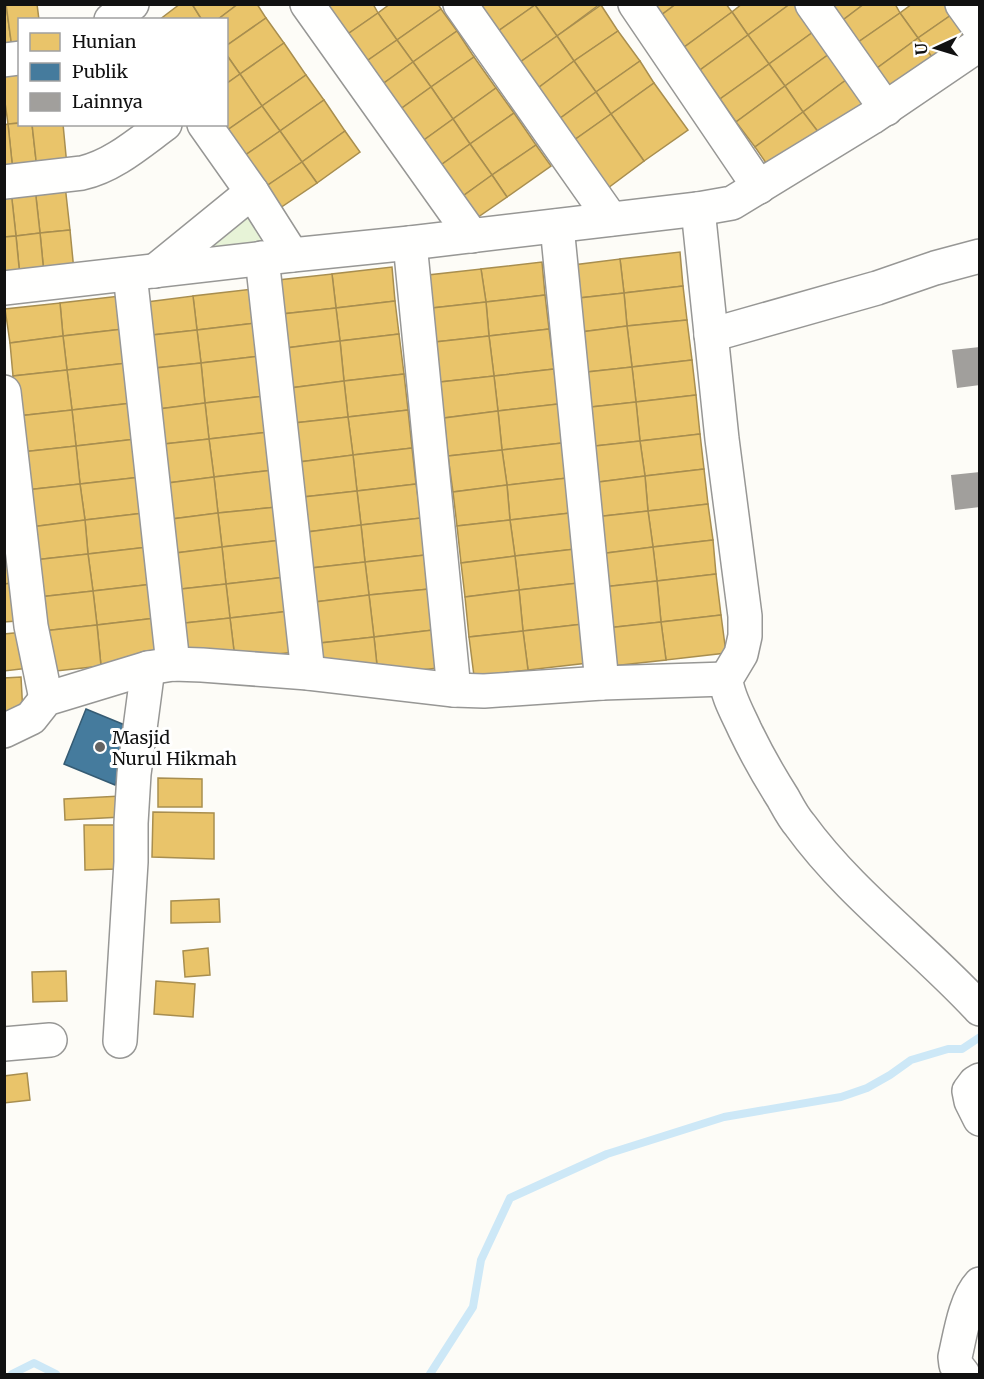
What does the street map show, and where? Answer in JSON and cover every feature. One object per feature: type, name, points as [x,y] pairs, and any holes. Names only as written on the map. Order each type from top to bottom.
[{"type":"street","points":[[307,4],[472,236]]},
{"type":"street","points":[[460,4],[611,219]]},
{"type":"street","points":[[635,4],[759,187]]},
{"type":"street","points":[[812,4],[886,109]]},
{"type":"street","points":[[962,4],[980,29]]},
{"type":"street","points":[[4,288],[472,236],[732,203],[886,109],[980,44]]},
{"type":"street","points":[[4,182],[93,170],[116,160],[162,126]]},
{"type":"street","points":[[205,126],[252,192],[277,257],[308,673]]},
{"type":"street","points":[[142,273],[252,192]]},
{"type":"street","points":[[698,209],[722,439],[745,616],[745,636],[741,654],[726,679],[728,692],[750,741],[799,825],[828,860],[872,905],[980,1009]]},
{"type":"street","points":[[557,226],[603,683]]},
{"type":"street","points":[[410,243],[454,690]]},
{"type":"street","points":[[711,335],[980,256]]},
{"type":"street","points":[[120,1041],[134,774],[161,666],[142,273]]},
{"type":"street","points":[[4,392],[18,627],[45,699]]},
{"type":"street","points":[[4,731],[31,718],[45,699],[161,666],[202,665],[308,673],[454,690],[484,691],[603,683],[726,679]]},
{"type":"street","points":[[4,1044],[50,1040]]},
{"type":"street","points":[[980,1080],[969,1091],[980,1119]]},
{"type":"street","points":[[963,1374],[956,1365],[955,1358],[965,1313],[980,1284]]},
{"type":"green space","points":[[247,209],[268,242],[194,253]]},
{"type":"building: Hunian","points":[[4,4],[6,4],[12,48],[4,48]]},
{"type":"building: Hunian","points":[[6,4],[37,4],[39,18],[18,18],[18,47],[12,48]]},
{"type":"building: Hunian","points":[[180,4],[192,4],[201,18],[162,18]]},
{"type":"building: Hunian","points":[[192,4],[238,4],[220,18],[201,18]]},
{"type":"building: Hunian","points":[[238,4],[257,4],[266,18],[228,45],[228,18],[220,18]]},
{"type":"building: Hunian","points":[[322,4],[373,4],[378,13],[342,38]]},
{"type":"building: Hunian","points":[[390,4],[438,4],[441,9],[397,40],[378,13]]},
{"type":"building: Hunian","points":[[482,4],[535,5],[494,34],[477,9]]},
{"type":"building: Hunian","points":[[535,4],[600,4],[557,36],[535,5]]},
{"type":"building: Hunian","points":[[652,4],[676,4],[660,16]]},
{"type":"building: Hunian","points":[[676,4],[726,4],[732,12],[683,48],[660,16]]},
{"type":"building: Hunian","points":[[742,4],[790,4],[748,35],[732,12]]},
{"type":"building: Hunian","points":[[790,4],[804,4],[820,27],[769,64],[748,35]]},
{"type":"building: Hunian","points":[[825,4],[864,4],[839,23]]},
{"type":"building: Hunian","points":[[864,4],[895,4],[900,13],[854,45],[839,23]]},
{"type":"building: Hunian","points":[[912,4],[948,4],[954,13],[918,38],[900,13]]},
{"type":"building: Hunian","points":[[535,5],[557,36],[516,65],[494,34]]},
{"type":"building: Hunian","points":[[601,5],[618,31],[574,61],[557,36]]},
{"type":"building: Hunian","points":[[441,9],[457,31],[413,62],[397,40]]},
{"type":"building: Hunian","points":[[732,12],[748,35],[700,70],[683,48]]},
{"type":"building: Hunian","points":[[378,13],[397,40],[361,65],[342,38]]},
{"type":"building: Hunian","points":[[900,13],[918,38],[873,71],[854,45]]},
{"type":"building: Hunian","points":[[954,13],[972,39],[937,64],[918,38]]},
{"type":"building: Hunian","points":[[266,18],[284,43],[240,74],[228,57],[228,45]]},
{"type":"building: Hunian","points":[[820,27],[836,49],[785,86],[769,64]]},
{"type":"building: Hunian","points":[[457,31],[474,57],[431,87],[413,62]]},
{"type":"building: Hunian","points":[[618,31],[640,61],[596,92],[574,61]]},
{"type":"building: Hunian","points":[[748,35],[769,64],[720,99],[700,70]]},
{"type":"building: Hunian","points":[[557,36],[574,61],[534,91],[516,65]]},
{"type":"building: Hunian","points":[[918,38],[937,64],[891,97],[873,71]]},
{"type":"building: Hunian","points":[[397,40],[413,62],[377,88],[361,65]]},
{"type":"building: Hunian","points":[[284,43],[306,75],[262,106],[240,74]]},
{"type":"building: Hunian","points":[[836,49],[854,74],[803,112],[785,86]]},
{"type":"building: Hunian","points":[[228,57],[240,74],[228,83]]},
{"type":"building: Hunian","points":[[474,57],[496,88],[453,119],[431,87]]},
{"type":"building: Hunian","points":[[574,61],[596,92],[555,122],[534,91]]},
{"type":"building: Hunian","points":[[640,61],[654,83],[611,114],[596,92]]},
{"type":"building: Hunian","points":[[413,62],[431,87],[395,113],[377,88]]},
{"type":"building: Hunian","points":[[769,64],[785,86],[736,122],[720,99]]},
{"type":"building: Hunian","points":[[18,74],[18,123],[8,124],[4,76]]},
{"type":"building: Hunian","points":[[240,74],[262,106],[226,131],[223,126],[228,126],[228,83]]},
{"type":"building: Hunian","points":[[854,74],[873,101],[822,137],[803,112]]},
{"type":"building: Hunian","points":[[306,75],[324,100],[280,131],[262,106]]},
{"type":"building: Hunian","points":[[654,83],[688,130],[644,161],[611,114]]},
{"type":"building: Hunian","points":[[785,86],[803,112],[755,147],[736,122]]},
{"type":"building: Hunian","points":[[431,87],[453,119],[417,145],[395,113]]},
{"type":"building: Hunian","points":[[496,88],[514,113],[470,144],[453,119]]},
{"type":"building: Hunian","points":[[596,92],[611,114],[570,143],[555,122]]},
{"type":"building: Hunian","points":[[324,100],[345,131],[302,162],[280,131]]},
{"type":"building: Hunian","points":[[262,106],[280,131],[244,156],[226,131]]},
{"type":"building: Hunian","points":[[803,112],[822,137],[773,173],[755,147]]},
{"type":"building: Hunian","points":[[514,113],[536,145],[492,175],[470,144]]},
{"type":"building: Hunian","points":[[611,114],[644,161],[604,191],[570,143]]},
{"type":"building: Hunian","points":[[453,119],[470,144],[434,170],[417,145]]},
{"type":"building: Hunian","points":[[8,124],[32,126],[37,169],[13,172]]},
{"type":"building: Hunian","points":[[8,124],[13,172],[4,173],[4,125]]},
{"type":"building: Hunian","points":[[32,126],[63,126],[67,166],[37,169]]},
{"type":"building: Hunian","points":[[280,131],[302,162],[265,187],[244,156]]},
{"type":"building: Hunian","points":[[345,131],[360,152],[317,183],[302,162]]},
{"type":"building: Hunian","points":[[470,144],[492,175],[456,201],[434,170]]},
{"type":"building: Hunian","points":[[536,145],[551,166],[507,197],[492,175]]},
{"type":"building: Hunian","points":[[302,162],[317,183],[280,208],[265,187]]},
{"type":"building: Hunian","points":[[492,175],[507,197],[471,222],[456,201]]},
{"type":"building: Hunian","points":[[65,185],[70,230],[40,233],[35,188]]},
{"type":"building: Hunian","points":[[35,188],[40,233],[16,236],[11,191]]},
{"type":"building: Hunian","points":[[11,191],[16,236],[4,237],[4,192]]},
{"type":"building: Hunian","points":[[70,230],[74,271],[44,274],[40,233]]},
{"type":"building: Hunian","points":[[40,233],[44,274],[20,277],[16,236]]},
{"type":"building: Hunian","points":[[16,236],[20,277],[4,279],[4,237]]},
{"type":"building: Hunian","points":[[680,252],[683,286],[624,293],[620,259]]},
{"type":"building: Hunian","points":[[620,259],[624,293],[570,299],[565,266]]},
{"type":"building: Hunian","points":[[542,262],[545,295],[486,302],[481,269]]},
{"type":"building: Hunian","points":[[392,267],[395,301],[336,308],[332,274]]},
{"type":"building: Hunian","points":[[481,269],[486,302],[432,308],[428,275]]},
{"type":"building: Hunian","points":[[332,274],[336,308],[282,314],[278,280]]},
{"type":"building: Hunian","points":[[683,286],[687,320],[627,326],[624,293]]},
{"type":"building: Hunian","points":[[253,289],[256,323],[197,330],[193,296]]},
{"type":"building: Hunian","points":[[624,293],[627,326],[573,333],[570,299]]},
{"type":"building: Hunian","points":[[545,295],[549,329],[489,336],[486,302]]},
{"type":"building: Hunian","points":[[120,296],[123,329],[63,336],[60,303]]},
{"type":"building: Hunian","points":[[193,296],[197,330],[143,336],[139,303]]},
{"type":"building: Hunian","points":[[395,301],[399,334],[340,341],[336,308]]},
{"type":"building: Hunian","points":[[486,302],[489,336],[435,342],[432,308]]},
{"type":"building: Hunian","points":[[60,303],[63,336],[10,343],[5,309]]},
{"type":"building: Hunian","points":[[336,308],[340,341],[286,348],[282,314]]},
{"type":"building: Hunian","points":[[687,320],[692,360],[632,367],[627,326]]},
{"type":"building: Hunian","points":[[256,323],[261,356],[201,363],[197,330]]},
{"type":"building: Hunian","points":[[627,326],[632,367],[578,373],[573,333]]},
{"type":"building: Hunian","points":[[123,329],[127,363],[67,370],[63,336]]},
{"type":"building: Hunian","points":[[549,329],[554,369],[494,376],[489,336]]},
{"type":"building: Hunian","points":[[197,330],[201,363],[146,369],[143,336]]},
{"type":"building: Hunian","points":[[399,334],[404,374],[344,381],[340,341]]},
{"type":"building: Hunian","points":[[63,336],[67,370],[13,376],[10,343]]},
{"type":"building: Hunian","points":[[489,336],[494,376],[440,382],[435,342]]},
{"type":"building: Hunian","points":[[340,341],[344,381],[290,388],[286,348]]},
{"type":"building: Hunian","points":[[261,356],[265,396],[205,403],[201,363]]},
{"type":"building: Hunian","points":[[692,360],[696,395],[636,402],[632,367]]},
{"type":"building: Hunian","points":[[127,363],[132,403],[72,410],[67,370]]},
{"type":"building: Hunian","points":[[201,363],[205,403],[151,410],[146,369]]},
{"type":"building: Hunian","points":[[632,367],[636,402],[582,408],[578,373]]},
{"type":"building: Hunian","points":[[554,369],[558,404],[498,411],[494,376]]},
{"type":"building: Hunian","points":[[67,370],[72,410],[18,416],[13,376]]},
{"type":"building: Hunian","points":[[404,374],[408,410],[348,417],[344,381]]},
{"type":"building: Hunian","points":[[494,376],[498,411],[444,418],[440,382]]},
{"type":"building: Hunian","points":[[344,381],[348,417],[294,423],[290,388]]},
{"type":"building: Hunian","points":[[696,395],[700,434],[640,441],[636,402]]},
{"type":"building: Hunian","points":[[265,396],[269,432],[209,439],[205,403]]},
{"type":"building: Hunian","points":[[636,402],[640,441],[586,447],[582,408]]},
{"type":"building: Hunian","points":[[132,403],[136,439],[76,446],[72,410]]},
{"type":"building: Hunian","points":[[205,403],[209,439],[155,445],[151,410]]},
{"type":"building: Hunian","points":[[558,404],[562,443],[502,450],[498,411]]},
{"type":"building: Hunian","points":[[72,410],[76,446],[22,452],[18,416]]},
{"type":"building: Hunian","points":[[408,410],[412,448],[353,455],[348,417]]},
{"type":"building: Hunian","points":[[498,411],[502,450],[448,456],[444,418]]},
{"type":"building: Hunian","points":[[348,417],[353,455],[299,462],[294,423]]},
{"type":"building: Hunian","points":[[269,432],[274,470],[214,477],[209,439]]},
{"type":"building: Hunian","points":[[700,434],[704,469],[645,476],[640,441]]},
{"type":"building: Hunian","points":[[136,439],[141,477],[80,484],[76,446]]},
{"type":"building: Hunian","points":[[209,439],[214,477],[160,484],[155,445]]},
{"type":"building: Hunian","points":[[640,441],[645,476],[591,483],[586,447]]},
{"type":"building: Hunian","points":[[562,443],[567,478],[507,485],[502,450]]},
{"type":"building: Hunian","points":[[76,446],[80,484],[26,490],[22,452]]},
{"type":"building: Hunian","points":[[412,448],[416,484],[357,491],[353,455]]},
{"type":"building: Hunian","points":[[502,450],[507,485],[453,492],[448,456]]},
{"type":"building: Hunian","points":[[353,455],[357,491],[303,497],[299,462]]},
{"type":"building: Hunian","points":[[704,469],[708,504],[648,511],[645,476]]},
{"type":"building: Hunian","points":[[274,470],[277,507],[218,513],[214,477]]},
{"type":"building: Hunian","points":[[645,476],[648,511],[595,517],[591,483]]},
{"type":"building: Hunian","points":[[141,477],[144,513],[85,520],[80,484]]},
{"type":"building: Hunian","points":[[214,477],[218,513],[164,520],[160,484]]},
{"type":"building: Hunian","points":[[567,478],[570,513],[510,520],[507,485]]},
{"type":"building: Hunian","points":[[80,484],[85,520],[31,527],[26,490]]},
{"type":"building: Hunian","points":[[416,484],[421,518],[361,525],[357,491]]},
{"type":"building: Hunian","points":[[507,485],[510,520],[457,526],[453,492]]},
{"type":"building: Hunian","points":[[357,491],[361,525],[307,532],[303,497]]},
{"type":"building: Hunian","points":[[708,504],[713,540],[653,547],[648,511]]},
{"type":"building: Hunian","points":[[277,507],[282,540],[222,547],[218,513]]},
{"type":"building: Hunian","points":[[648,511],[653,547],[599,554],[595,517]]},
{"type":"building: Hunian","points":[[144,513],[148,547],[88,554],[85,520]]},
{"type":"building: Hunian","points":[[218,513],[222,547],[168,554],[164,520]]},
{"type":"building: Hunian","points":[[570,513],[575,549],[515,556],[510,520]]},
{"type":"building: Hunian","points":[[421,518],[425,555],[365,562],[361,525]]},
{"type":"building: Hunian","points":[[85,520],[88,554],[34,560],[31,527]]},
{"type":"building: Hunian","points":[[510,520],[515,556],[461,563],[457,526]]},
{"type":"building: Hunian","points":[[361,525],[365,562],[311,568],[307,532]]},
{"type":"building: Hunian","points":[[282,540],[286,577],[226,584],[222,547]]},
{"type":"building: Hunian","points":[[713,540],[716,574],[657,581],[653,547]]},
{"type":"building: Hunian","points":[[148,547],[153,584],[93,591],[88,554]]},
{"type":"building: Hunian","points":[[222,547],[226,584],[172,590],[168,554]]},
{"type":"building: Hunian","points":[[653,547],[657,581],[603,587],[599,554]]},
{"type":"building: Hunian","points":[[8,549],[13,583],[4,584],[4,550]]},
{"type":"building: Hunian","points":[[575,549],[578,583],[519,590],[515,556]]},
{"type":"building: Hunian","points":[[88,554],[93,591],[39,597],[34,560]]},
{"type":"building: Hunian","points":[[425,555],[429,589],[369,595],[365,562]]},
{"type":"building: Hunian","points":[[515,556],[519,590],[465,597],[461,563]]},
{"type":"building: Hunian","points":[[365,562],[369,595],[315,602],[311,568]]},
{"type":"building: Hunian","points":[[716,574],[721,615],[661,622],[657,581]]},
{"type":"building: Hunian","points":[[286,577],[290,611],[230,618],[226,584]]},
{"type":"building: Hunian","points":[[657,581],[661,622],[607,628],[603,587]]},
{"type":"building: Hunian","points":[[13,583],[17,621],[4,622],[4,584]]},
{"type":"building: Hunian","points":[[578,583],[583,624],[523,631],[519,590]]},
{"type":"building: Hunian","points":[[153,584],[156,618],[97,625],[93,591]]},
{"type":"building: Hunian","points":[[226,584],[230,618],[176,624],[172,590]]},
{"type":"building: Hunian","points":[[429,589],[433,630],[374,637],[369,595]]},
{"type":"building: Hunian","points":[[519,590],[523,631],[469,637],[465,597]]},
{"type":"building: Hunian","points":[[93,591],[97,625],[43,631],[39,597]]},
{"type":"building: Hunian","points":[[369,595],[374,637],[320,643],[315,602]]},
{"type":"building: Hunian","points":[[290,611],[295,652],[235,659],[230,618]]},
{"type":"building: Hunian","points":[[721,615],[726,653],[666,660],[661,622]]},
{"type":"building: Hunian","points":[[156,618],[161,659],[101,666],[97,625]]},
{"type":"building: Hunian","points":[[230,618],[235,659],[180,665],[176,624]]},
{"type":"building: Hunian","points":[[661,622],[666,660],[612,666],[607,628]]},
{"type":"building: Hunian","points":[[583,624],[588,663],[528,670],[523,631]]},
{"type":"building: Hunian","points":[[97,625],[101,666],[47,672],[43,631]]},
{"type":"building: Hunian","points":[[433,630],[438,668],[378,675],[374,637]]},
{"type":"building: Hunian","points":[[523,631],[528,670],[474,676],[469,637]]},
{"type":"building: Hunian","points":[[24,632],[29,668],[4,671],[4,634]]},
{"type":"building: Hunian","points":[[374,637],[378,675],[324,681],[320,643]]},
{"type":"building: Hunian","points":[[21,677],[23,714],[4,716],[4,678]]},
{"type":"building: Hunian","points":[[158,778],[202,779],[202,807],[158,807]]},
{"type":"building: Hunian","points":[[121,796],[122,817],[65,820],[64,799]]},
{"type":"building: Hunian","points":[[153,812],[214,813],[214,859],[152,857]]},
{"type":"building: Hunian","points":[[84,825],[116,825],[116,869],[85,870]]},
{"type":"building: Hunian","points":[[219,899],[220,922],[171,923],[171,901]]},
{"type":"building: Hunian","points":[[208,948],[210,975],[185,977],[183,951]]},
{"type":"building: Hunian","points":[[66,971],[67,1001],[33,1002],[32,972]]},
{"type":"building: Hunian","points":[[156,981],[195,984],[193,1017],[154,1014]]},
{"type":"building: Hunian","points":[[27,1073],[30,1100],[4,1103],[4,1076]]},
{"type":"building: Publik","name":"Masjid Nurul Hikmah","points":[[86,709],[137,730],[115,785],[64,764]]},
{"type":"building: Lainnya","points":[[980,347],[980,385],[957,388],[952,350]]},
{"type":"building: Lainnya","points":[[980,472],[980,507],[955,510],[951,475]]},
{"type":"waterway","points":[[430,1374],[473,1307],[481,1260],[510,1198],[607,1154],[724,1117],[841,1097],[867,1088],[911,1060],[948,1049],[962,1049],[980,1037]]},
{"type":"waterway","points":[[12,1374],[34,1363],[56,1374]]},
{"type":"place","name":"Masjid Nurul Hikmah","points":[[100,747]]}]
